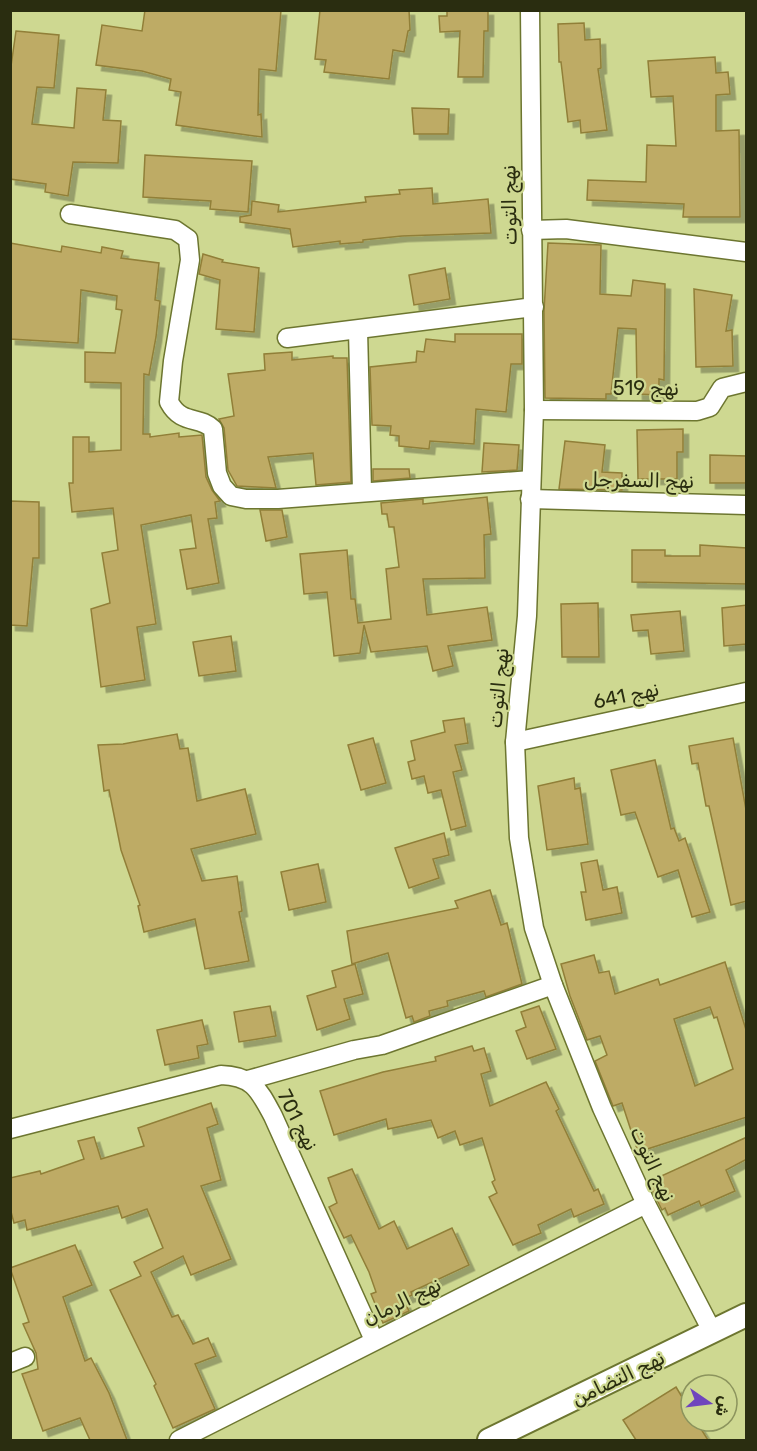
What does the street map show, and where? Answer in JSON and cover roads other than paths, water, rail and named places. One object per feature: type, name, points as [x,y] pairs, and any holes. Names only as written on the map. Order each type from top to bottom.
[{"type":"street","name":"نهج التوت","points":[[530,10],[534,410],[527,616],[515,742],[516,802],[524,869],[534,928],[553,986],[602,1108],[646,1204],[712,1331]]},
{"type":"street","points":[[70,214],[175,230],[188,238],[190,260],[172,361],[169,402],[183,418],[202,423],[213,429],[217,473],[224,491],[231,496],[267,499],[531,480]]},
{"type":"street","points":[[531,230],[566,229],[747,252]]},
{"type":"street","points":[[287,338],[534,307]]},
{"type":"street","points":[[358,330],[362,491]]},
{"type":"street","name":"نهج 519","points":[[534,410],[697,411],[710,407],[722,388],[747,382]]},
{"type":"street","name":"نهج السفرجل","points":[[530,500],[747,505]]},
{"type":"street","name":"نهج 641","points":[[515,742],[747,692]]},
{"type":"street","points":[[10,1129],[221,1075],[248,1080],[354,1050],[382,1045],[553,986]]},
{"type":"street","name":"نهج 701","points":[[248,1080],[261,1095],[273,1116],[374,1340]]},
{"type":"street","name":"نهج الرمان","points":[[179,1440],[646,1204]]},
{"type":"street","name":"نهج التضامن","points":[[489,1440],[746,1315]]}]
